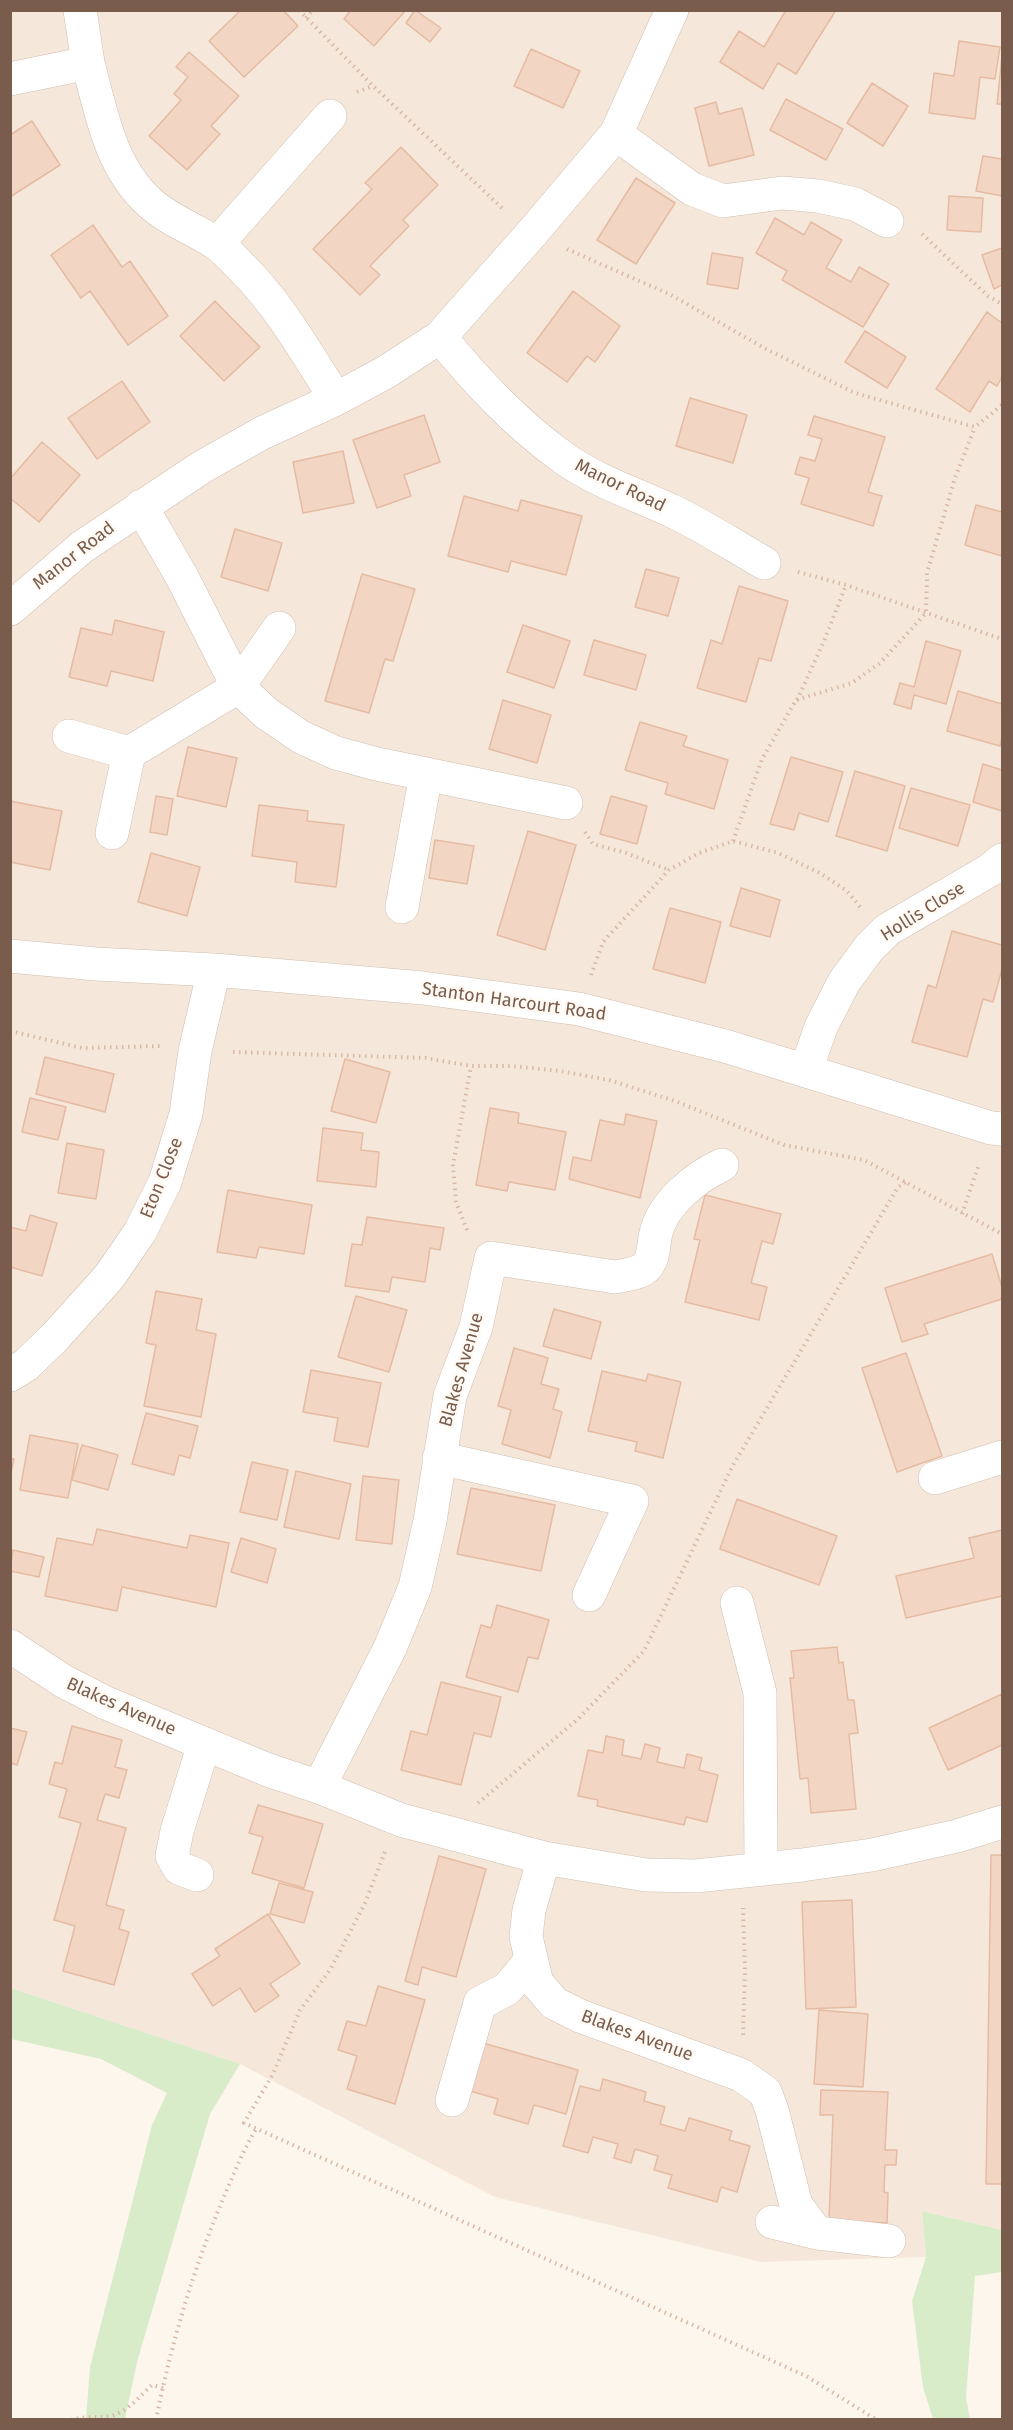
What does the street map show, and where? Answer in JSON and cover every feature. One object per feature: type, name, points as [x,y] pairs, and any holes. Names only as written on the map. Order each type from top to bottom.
[{"type":"street","points":[[80,10],[88,63],[109,141],[126,174],[150,202],[182,226],[217,244],[249,275],[289,327],[336,399]]},
{"type":"street","name":"Manor Road","points":[[10,609],[82,547],[202,466],[262,433],[336,399],[386,372],[440,337],[616,134],[672,10]]},
{"type":"street","points":[[10,79],[88,63]]},
{"type":"street","points":[[217,244],[330,116]]},
{"type":"street","points":[[616,134],[692,189],[723,201],[782,193],[818,196],[855,204],[887,221]]},
{"type":"street","name":"Manor Road","points":[[440,337],[508,414],[566,459],[616,488],[673,511],[764,563]]},
{"type":"street","points":[[141,506],[182,577],[238,687],[266,713],[301,737],[336,753],[376,764],[566,803]]},
{"type":"street","points":[[112,833],[129,753],[238,687],[279,628]]},
{"type":"street","points":[[69,736],[129,753]]},
{"type":"street","points":[[402,907],[426,774]]},
{"type":"street","name":"Hollis Close","points":[[806,1071],[821,1027],[844,982],[869,948],[887,930],[990,870],[1002,860]]},
{"type":"street","name":"Stanton Harcourt Road","points":[[10,956],[96,964],[214,970],[423,988],[579,1009],[725,1046],[991,1128],[1002,1129]]},
{"type":"street","name":"Eton Close","points":[[10,1375],[26,1365],[54,1338],[109,1277],[140,1232],[165,1182],[186,1114],[195,1050],[214,970]]},
{"type":"street","points":[[491,1258],[615,1277],[633,1274],[646,1267],[653,1254],[656,1231],[676,1198],[693,1182],[722,1165]]},
{"type":"street","name":"Blakes Avenue","points":[[319,1787],[390,1648],[415,1587],[430,1521],[450,1396],[476,1327],[491,1258]]},
{"type":"street","points":[[934,1478],[1002,1457]]},
{"type":"street","points":[[439,1458],[632,1501],[589,1595]]},
{"type":"street","points":[[737,1603],[760,1693],[751,1870]]},
{"type":"street","name":"Blakes Avenue","points":[[10,1646],[63,1681],[106,1703],[268,1770],[319,1787],[401,1820],[544,1858],[646,1875],[696,1876],[872,1855],[957,1836],[1002,1822]]},
{"type":"street","points":[[197,1875],[179,1868],[172,1856],[177,1831],[204,1744]]},
{"type":"street","name":"Blakes Avenue","points":[[544,1858],[529,1911],[526,1937],[537,1983],[554,2003],[580,2016],[753,2083]]},
{"type":"street","points":[[452,2100],[480,2003],[507,1989],[531,1960]]},
{"type":"street","points":[[753,2083],[772,2110],[796,2205],[817,2233]]},
{"type":"street","points":[[772,2222],[817,2233],[889,2241]]},
{"type":"path","points":[[299,10],[493,201],[532,233],[671,295],[766,349],[855,393],[975,427]]},
{"type":"path","points":[[306,18],[314,10]]},
{"type":"path","points":[[887,221],[914,226],[988,296],[1002,304]]},
{"type":"path","points":[[796,700],[852,683],[880,663],[926,613],[927,573],[955,478],[975,427],[1002,405]]},
{"type":"path","points":[[764,563],[846,585],[1002,639]]},
{"type":"path","points":[[733,841],[762,759],[796,700],[824,641],[846,585]]},
{"type":"path","points":[[566,803],[593,844],[626,853],[669,870]]},
{"type":"path","points":[[579,1009],[603,942],[669,870],[699,853],[733,841],[778,853],[820,873],[847,891],[872,922],[887,930]]},
{"type":"path","points":[[10,1031],[82,1048],[166,1046],[195,1050],[426,1058],[471,1066],[560,1071],[609,1080],[675,1101],[784,1145],[864,1160],[1002,1234]]},
{"type":"path","points":[[471,1066],[453,1165],[456,1202],[468,1233],[491,1258]]},
{"type":"path","points":[[474,1807],[578,1719],[644,1651],[732,1467],[898,1186],[906,1182]]},
{"type":"path","points":[[401,1820],[390,1838],[365,1903],[330,1970],[300,2010],[273,2074],[244,2123],[806,2376],[877,2420]]},
{"type":"path","points":[[751,1870],[745,1970],[753,2083]]},
{"type":"path","points":[[156,2420],[162,2388],[199,2256],[244,2148],[256,2129]]},
{"type":"path","points":[[71,2420],[84,2416],[114,2415],[130,2405],[152,2385],[162,2388]]},
{"type":"shaded area","points":[[11,11],[1002,11],[1002,2230],[922,2211],[926,2257],[761,2262],[495,2197],[240,2064],[11,1988]]},
{"type":"green space","points":[[11,1988],[240,2064],[210,2114],[137,2362],[125,2419],[86,2419],[90,2367],[152,2125],[167,2093],[101,2059],[11,2039]]},
{"type":"green space","points":[[922,2211],[1002,2230],[1002,2272],[975,2276],[966,2398],[970,2419],[933,2419],[923,2387],[912,2301],[926,2257]]},
{"type":"building","points":[[241,10],[283,10],[298,26],[244,77],[209,41]]},
{"type":"building","points":[[351,10],[406,10],[374,46],[344,19]]},
{"type":"building","points":[[415,10],[441,28],[430,42],[406,23]]},
{"type":"building","points":[[786,10],[836,10],[796,74],[778,63],[763,89],[720,62],[739,31],[764,47]]},
{"type":"building","points":[[959,41],[1000,47],[995,79],[980,77],[975,119],[929,113],[934,73],[954,76]]},
{"type":"building","points":[[531,49],[580,71],[563,108],[514,86]]},
{"type":"building","points":[[189,52],[239,96],[211,126],[220,134],[187,170],[149,136],[181,100],[174,94],[188,77],[176,67]]},
{"type":"building","points":[[1002,56],[1002,104],[997,104]]},
{"type":"building","points":[[872,83],[908,106],[883,146],[847,123]]},
{"type":"building","points":[[786,99],[843,129],[826,160],[770,130]]},
{"type":"building","points":[[716,102],[719,114],[742,108],[754,155],[709,166],[695,108]]},
{"type":"building","points":[[32,121],[60,165],[10,197],[10,135]]},
{"type":"building","points":[[401,147],[438,185],[403,220],[409,226],[370,266],[380,275],[360,295],[313,249],[372,189],[365,183]]},
{"type":"building","points":[[983,156],[1002,159],[1002,196],[976,191]]},
{"type":"building","points":[[636,178],[675,203],[636,264],[597,240]]},
{"type":"building","points":[[949,196],[983,198],[981,232],[947,230]]},
{"type":"building","points":[[775,218],[804,235],[811,222],[842,240],[826,268],[851,282],[859,267],[889,284],[863,327],[782,280],[787,271],[756,253]]},
{"type":"building","points":[[93,225],[122,267],[130,261],[168,316],[128,345],[90,291],[81,298],[51,255]]},
{"type":"building","points":[[1002,248],[1002,285],[994,289],[982,255]]},
{"type":"building","points":[[712,253],[743,258],[738,289],[707,284]]},
{"type":"building","points":[[573,291],[620,326],[595,362],[587,356],[567,382],[527,353]]},
{"type":"building","points":[[215,301],[260,347],[224,381],[180,336]]},
{"type":"building","points":[[987,312],[1002,323],[1002,377],[997,386],[989,381],[970,412],[936,389]]},
{"type":"building","points":[[865,331],[906,357],[887,388],[845,362]]},
{"type":"building","points":[[122,381],[150,422],[97,459],[68,418]]},
{"type":"building","points":[[690,398],[747,415],[733,463],[676,446]]},
{"type":"building","points":[[424,415],[440,462],[404,475],[411,496],[377,508],[353,440]]},
{"type":"building","points":[[814,416],[885,437],[868,492],[882,496],[873,526],[801,504],[809,478],[795,474],[800,457],[815,461],[822,439],[808,435]]},
{"type":"building","points":[[42,442],[80,475],[39,522],[10,498],[10,479]]},
{"type":"building","points":[[343,451],[354,503],[303,513],[293,462]]},
{"type":"building","points":[[464,496],[518,511],[521,500],[582,516],[566,575],[511,561],[508,572],[448,556]]},
{"type":"building","points":[[976,505],[1002,512],[1002,556],[965,545]]},
{"type":"building","points":[[235,529],[282,543],[268,591],[221,577]]},
{"type":"building","points":[[646,569],[679,578],[668,616],[635,607]]},
{"type":"building","points":[[362,574],[415,589],[393,661],[385,659],[369,713],[325,701]]},
{"type":"building","points":[[739,586],[788,601],[771,661],[759,658],[746,702],[697,688],[711,640],[722,644]]},
{"type":"building","points":[[115,620],[164,632],[153,681],[111,671],[107,686],[69,677],[81,628],[112,635]]},
{"type":"building","points":[[523,625],[570,641],[554,688],[507,672]]},
{"type":"building","points":[[594,640],[646,655],[636,690],[584,675]]},
{"type":"building","points":[[926,641],[961,651],[946,704],[914,695],[911,709],[894,704],[900,683],[914,687]]},
{"type":"building","points":[[958,691],[1002,704],[1000,746],[947,731]]},
{"type":"building","points":[[503,700],[551,715],[537,763],[489,749]]},
{"type":"building","points":[[640,722],[687,736],[683,746],[728,760],[714,809],[665,794],[668,783],[625,770]]},
{"type":"building","points":[[188,747],[237,758],[226,807],[177,796]]},
{"type":"building","points":[[791,757],[843,772],[828,822],[799,813],[794,830],[770,824]]},
{"type":"building","points":[[983,764],[1002,770],[1002,811],[973,802]]},
{"type":"building","points":[[855,771],[905,786],[887,851],[836,836]]},
{"type":"building","points":[[911,788],[970,805],[958,846],[899,828]]},
{"type":"building","points":[[156,796],[173,799],[167,835],[150,832]]},
{"type":"building","points":[[611,796],[647,806],[637,844],[600,834]]},
{"type":"building","points":[[10,801],[62,811],[50,870],[10,862]]},
{"type":"building","points":[[259,805],[308,811],[307,821],[344,825],[336,887],[295,882],[297,862],[252,856]]},
{"type":"building","points":[[528,831],[576,845],[545,950],[497,935]]},
{"type":"building","points":[[435,840],[474,846],[467,884],[429,878]]},
{"type":"building","points":[[151,853],[200,867],[187,916],[138,902]]},
{"type":"building","points":[[741,888],[780,900],[770,937],[730,926]]},
{"type":"building","points":[[670,908],[721,922],[705,983],[653,969]]},
{"type":"building","points":[[952,931],[1002,945],[1002,969],[993,1002],[983,999],[967,1057],[912,1042],[928,985],[936,988]]},
{"type":"building","points":[[45,1057],[114,1074],[105,1112],[36,1094]]},
{"type":"building","points":[[345,1059],[390,1072],[376,1123],[331,1111]]},
{"type":"building","points":[[30,1098],[66,1107],[58,1140],[22,1132]]},
{"type":"building","points":[[490,1108],[519,1113],[518,1123],[566,1132],[555,1190],[509,1182],[507,1191],[476,1185]]},
{"type":"building","points":[[626,1114],[657,1121],[640,1198],[569,1179],[573,1157],[591,1161],[600,1120],[624,1125]]},
{"type":"building","points":[[323,1128],[363,1133],[361,1150],[379,1152],[376,1187],[317,1181]]},
{"type":"building","points":[[67,1143],[104,1150],[96,1199],[58,1193]]},
{"type":"building","points":[[228,1190],[312,1205],[304,1254],[259,1247],[256,1258],[217,1252]]},
{"type":"building","points":[[705,1195],[781,1214],[773,1244],[762,1241],[751,1283],[767,1287],[759,1320],[685,1302],[700,1240],[694,1239]]},
{"type":"building","points":[[30,1215],[57,1223],[42,1276],[10,1267],[10,1227],[26,1231]]},
{"type":"building","points":[[367,1217],[444,1228],[440,1250],[430,1248],[425,1282],[392,1277],[389,1292],[345,1286],[352,1244],[362,1245]]},
{"type":"building","points":[[992,1254],[1002,1287],[1002,1299],[924,1324],[928,1334],[902,1342],[885,1288]]},
{"type":"building","points":[[156,1291],[202,1299],[196,1330],[216,1334],[201,1417],[144,1406],[156,1345],[146,1343]]},
{"type":"building","points":[[356,1296],[407,1310],[389,1372],[338,1357]]},
{"type":"building","points":[[554,1309],[601,1322],[591,1359],[543,1346]]},
{"type":"building","points":[[514,1348],[548,1358],[541,1384],[559,1389],[553,1409],[562,1412],[550,1458],[502,1444],[511,1410],[498,1406]]},
{"type":"building","points":[[906,1353],[942,1456],[897,1472],[862,1368]]},
{"type":"building","points":[[311,1370],[381,1383],[368,1447],[334,1441],[338,1418],[303,1412]]},
{"type":"building","points":[[602,1371],[646,1381],[648,1374],[681,1382],[663,1458],[635,1451],[637,1442],[588,1431]]},
{"type":"building","points":[[146,1413],[198,1426],[190,1458],[179,1455],[174,1475],[132,1464]]},
{"type":"building","points":[[30,1435],[78,1444],[68,1498],[20,1490]]},
{"type":"building","points":[[82,1445],[118,1455],[108,1490],[72,1480]]},
{"type":"building","points":[[10,1458],[14,1459],[10,1477]]},
{"type":"building","points":[[252,1462],[288,1470],[277,1520],[240,1512]]},
{"type":"building","points":[[296,1471],[351,1484],[339,1539],[284,1527]]},
{"type":"building","points":[[363,1476],[399,1480],[392,1544],[356,1540]]},
{"type":"building","points":[[471,1488],[555,1505],[541,1571],[457,1554]]},
{"type":"building","points":[[737,1499],[837,1536],[819,1585],[720,1549]]},
{"type":"building","points":[[97,1529],[187,1548],[190,1535],[229,1543],[216,1607],[122,1587],[117,1611],[45,1596],[57,1538],[93,1545]]},
{"type":"building","points":[[1002,1530],[1002,1596],[906,1618],[896,1576],[974,1558],[969,1538]]},
{"type":"building","points":[[241,1538],[276,1549],[267,1583],[231,1572]]},
{"type":"building","points":[[13,1550],[44,1557],[39,1577],[10,1571]]},
{"type":"building","points":[[497,1605],[549,1620],[538,1659],[528,1657],[518,1692],[466,1677],[481,1625],[491,1628]]},
{"type":"building","points":[[837,1647],[839,1663],[843,1662],[848,1700],[854,1700],[858,1733],[849,1734],[856,1809],[811,1813],[808,1778],[800,1779],[790,1678],[794,1678],[791,1651]]},
{"type":"building","points":[[441,1682],[501,1697],[491,1737],[474,1733],[461,1785],[401,1770],[411,1731],[427,1735]]},
{"type":"building","points":[[1002,1694],[1002,1745],[948,1770],[929,1728]]},
{"type":"building","points":[[72,1726],[122,1740],[115,1767],[127,1770],[119,1798],[105,1794],[97,1820],[126,1828],[106,1905],[124,1910],[119,1929],[129,1932],[114,1985],[63,1971],[75,1926],[54,1920],[81,1823],[59,1817],[67,1789],[49,1784],[55,1762],[62,1764]]},
{"type":"building","points":[[10,1728],[27,1732],[17,1765],[10,1763]]},
{"type":"building","points":[[606,1736],[624,1740],[622,1755],[641,1759],[645,1744],[660,1748],[657,1762],[684,1768],[687,1754],[702,1758],[699,1770],[718,1775],[707,1822],[686,1817],[684,1825],[597,1806],[598,1800],[578,1796],[588,1750],[603,1753]]},
{"type":"building","points":[[258,1805],[323,1824],[304,1888],[252,1873],[263,1837],[249,1833]]},
{"type":"building","points":[[991,1855],[1002,1855],[1002,2184],[986,2184]]},
{"type":"building","points":[[439,1856],[486,1869],[456,1977],[422,1967],[418,1985],[405,1981]]},
{"type":"building","points":[[279,1883],[313,1892],[304,1923],[270,1914]]},
{"type":"building","points":[[852,1900],[856,2007],[806,2009],[802,1902]]},
{"type":"building","points":[[268,1914],[300,1964],[270,1984],[279,1996],[255,2012],[240,1988],[213,2006],[192,1974],[220,1956],[215,1949]]},
{"type":"building","points":[[378,1986],[425,2000],[395,2104],[347,2089],[357,2056],[338,2050],[347,2021],[366,2026]]},
{"type":"building","points":[[819,2010],[868,2014],[863,2087],[814,2084]]},
{"type":"building","points":[[476,2041],[578,2070],[566,2114],[534,2105],[528,2124],[494,2114],[498,2099],[463,2089]]},
{"type":"building","points":[[603,2079],[646,2092],[644,2101],[665,2107],[660,2124],[685,2131],[689,2118],[732,2131],[729,2140],[750,2146],[737,2192],[721,2187],[717,2202],[668,2188],[672,2175],[654,2170],[658,2156],[635,2149],[631,2163],[614,2158],[618,2144],[593,2137],[588,2153],[563,2146],[580,2086],[600,2091]]},
{"type":"building","points":[[821,2090],[888,2092],[885,2150],[897,2150],[896,2165],[885,2165],[884,2192],[888,2193],[887,2223],[829,2221],[833,2115],[820,2115]]}]
